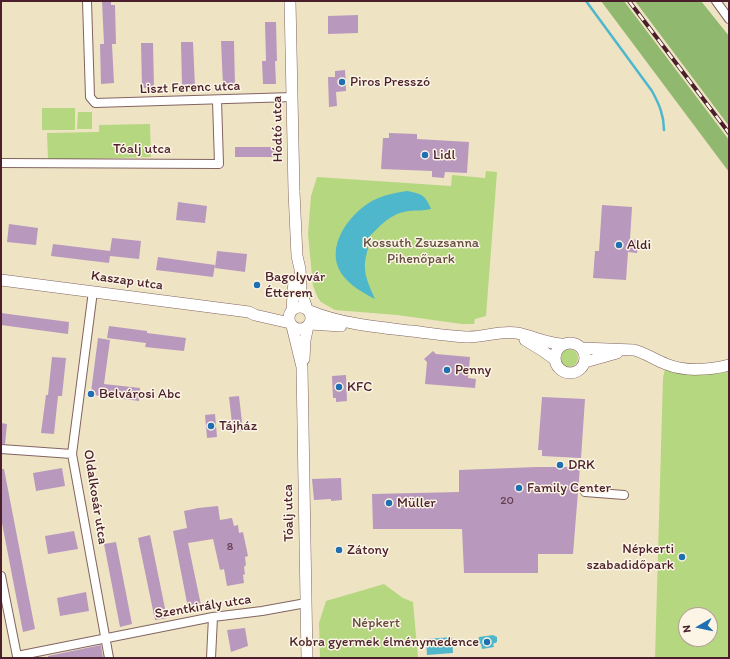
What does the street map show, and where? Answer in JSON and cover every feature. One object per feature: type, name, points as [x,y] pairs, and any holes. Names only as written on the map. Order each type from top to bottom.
[{"type":"street","name":"Liszt Ferenc utca","points":[[87,1],[90,97],[95,103],[293,97]]},
{"type":"street","name":"Hódtó utca","points":[[290,1],[294,192],[297,256],[300,269],[301,291],[308,310]]},
{"type":"street","points":[[716,1],[729,19]]},
{"type":"street","name":"Tóalj utca","points":[[1,163],[219,164],[217,100]]},
{"type":"street","name":"Hódtó utca","points":[[291,311],[294,268],[297,256]]},
{"type":"street","name":"Kaszap utca","points":[[1,280],[249,312],[291,311]]},
{"type":"street","name":"Oldalkosár utca","points":[[93,291],[72,454],[109,658]]},
{"type":"street","points":[[353,324],[344,326],[309,325],[305,328],[298,329],[291,325],[289,316],[291,311],[298,307],[322,316],[353,324],[467,337],[496,333],[510,333],[517,333],[547,342],[562,344],[572,342],[578,344],[582,348],[584,353],[584,362],[582,367],[578,371],[567,373],[557,367],[554,359],[543,351],[510,333]]},
{"type":"street","points":[[308,310],[311,318],[309,325]]},
{"type":"street","name":"Kaszap utca","points":[[249,312],[291,325]]},
{"type":"street","name":"Tóalj utca","points":[[291,325],[302,367]]},
{"type":"street","name":"Tóalj utca","points":[[307,658],[302,367],[309,325]]},
{"type":"street","points":[[554,359],[556,351],[562,344]]},
{"type":"street","points":[[582,348],[641,352],[677,368],[702,368],[729,365]]},
{"type":"street","points":[[584,362],[628,350]]},
{"type":"street","points":[[1,449],[72,454]]},
{"type":"street","points":[[585,492],[624,495]]},
{"type":"street","name":"Szentkirály utca","points":[[1,576],[17,656],[213,617],[262,611],[306,603]]},
{"type":"street","points":[[211,658],[213,617]]},
{"type":"green space","points":[[601,1],[624,1],[729,140],[729,172]]},
{"type":"green space","points":[[635,1],[701,1],[729,36],[729,126]]},
{"type":"green space","points":[[42,108],[75,108],[75,130],[42,130]]},
{"type":"green space","points":[[78,112],[92,112],[92,129],[77,129]]},
{"type":"green space","points":[[150,124],[151,157],[48,160],[47,133],[99,132],[99,125]]},
{"type":"green space","name":"Kossuth Zsuzsanna Pihenőpark","points":[[486,171],[497,172],[486,316],[475,319],[474,324],[462,324],[397,315],[335,310],[321,302],[313,286],[308,234],[311,196],[317,177],[451,186],[452,175],[485,178]]},
{"type":"green space","points":[[569,349],[575,352],[578,358],[575,364],[569,367],[563,364],[560,358],[563,352]]},
{"type":"green space","points":[[666,364],[729,365],[729,658],[655,658],[663,378]]},
{"type":"green space","name":"Népkert","points":[[384,584],[403,598],[413,602],[418,658],[320,658],[319,623],[326,601]]},
{"type":"water","points":[[407,191],[422,196],[427,200],[431,209],[409,211],[397,214],[387,220],[369,237],[371,240],[366,257],[365,270],[368,283],[375,299],[352,285],[341,273],[337,263],[337,242],[347,223],[363,207],[380,197]]},
{"type":"water","name":"Kobra gyermek élménymedence","points":[[493,635],[497,637],[497,642],[493,644],[494,647],[482,649],[481,644],[478,641],[479,637]]},
{"type":"water","points":[[452,637],[453,653],[427,655],[426,639]]},
{"type":"building","points":[[102,1],[111,1],[111,5],[115,5],[116,44],[112,44],[114,83],[101,84],[100,44],[104,44]]},
{"type":"building","points":[[358,15],[358,33],[328,34],[328,16]]},
{"type":"building","points":[[265,22],[276,22],[276,84],[263,84],[262,61],[266,61]]},
{"type":"building","points":[[221,41],[234,41],[235,86],[223,86]]},
{"type":"building","points":[[181,42],[193,42],[195,87],[182,87]]},
{"type":"building","points":[[141,43],[153,43],[154,88],[142,88]]},
{"type":"building","points":[[345,70],[346,91],[336,92],[337,106],[329,107],[328,77],[335,77],[335,71]]},
{"type":"building","name":"Lidl","points":[[389,133],[417,134],[417,139],[469,142],[467,173],[445,172],[444,178],[432,177],[432,171],[381,169],[383,138],[389,138]]},
{"type":"building","points":[[235,147],[281,147],[281,157],[235,157]]},
{"type":"building","points":[[178,202],[207,206],[205,223],[176,220]]},
{"type":"building","name":"Aldi","points":[[602,205],[632,207],[630,239],[638,240],[637,253],[628,252],[626,280],[593,278],[595,251],[599,251]]},
{"type":"building","points":[[9,224],[38,228],[36,245],[7,242]]},
{"type":"building","points":[[112,238],[141,241],[139,259],[110,256],[109,263],[51,256],[53,244],[110,251]]},
{"type":"building","points":[[217,251],[247,254],[245,272],[215,268]]},
{"type":"building","points":[[158,257],[215,265],[213,277],[156,270]]},
{"type":"building","points":[[1,313],[69,322],[68,334],[1,325]]},
{"type":"building","points":[[109,326],[186,338],[184,351],[145,347],[146,343],[107,338]]},
{"type":"building","points":[[98,338],[110,340],[104,384],[140,388],[139,401],[93,395],[91,392]]},
{"type":"building","name":"Penny","points":[[433,351],[436,354],[470,357],[468,378],[476,379],[475,388],[425,384],[427,362],[424,359]]},
{"type":"building","points":[[52,357],[66,358],[62,396],[58,396],[54,434],[41,433],[46,395],[48,395]]},
{"type":"building","name":"KFC","points":[[346,375],[347,401],[336,402],[336,398],[333,398],[332,376]]},
{"type":"building","points":[[239,396],[243,431],[233,432],[229,397]]},
{"type":"building","points":[[542,397],[585,399],[581,458],[542,456],[542,450],[538,450]]},
{"type":"building","name":"Tájház","points":[[215,414],[217,437],[207,438],[205,415]]},
{"type":"building","points":[[1,423],[7,424],[5,444],[1,444]]},
{"type":"building","name":"Family Center","points":[[580,467],[573,554],[538,554],[538,573],[464,573],[462,529],[373,529],[372,494],[459,492],[459,470]]},
{"type":"building","points":[[62,468],[65,486],[36,491],[33,473]]},
{"type":"building","points":[[1,469],[4,469],[35,629],[23,632],[1,518]]},
{"type":"building","points":[[341,478],[342,500],[314,500],[312,479]]},
{"type":"building","points":[[218,506],[220,520],[232,518],[234,526],[238,525],[239,533],[243,532],[248,556],[245,557],[245,574],[243,575],[244,583],[227,586],[224,569],[220,570],[213,539],[188,543],[202,610],[189,613],[173,531],[187,528],[184,511]]},
{"type":"building","points":[[74,531],[78,549],[48,554],[45,536]]},
{"type":"building","points":[[150,535],[167,618],[155,620],[138,538]]},
{"type":"building","points":[[116,542],[132,624],[120,627],[104,544]]},
{"type":"building","points":[[86,592],[89,611],[60,616],[57,598]]},
{"type":"building","points":[[245,628],[248,646],[231,652],[227,630]]},
{"type":"building","points":[[101,645],[103,658],[48,658],[48,656]]},
{"type":"waterway","points":[[586,1],[652,91],[661,110],[664,130]]},
{"type":"railway","points":[[629,1],[729,133]]},
{"type":"place","name":"Piros Presszó","points":[[342,82]]},
{"type":"place","name":"Lidl","points":[[425,155]]},
{"type":"place","name":"Aldi","points":[[619,245]]},
{"type":"place","name":"Bagolyvár Étterem","points":[[257,285]]},
{"type":"place","name":"Penny","points":[[447,370]]},
{"type":"place","name":"KFC","points":[[339,387]]},
{"type":"place","name":"Belvárosi Abc","points":[[91,394]]},
{"type":"place","name":"Tájház","points":[[211,426]]},
{"type":"place","name":"DRK","points":[[560,465]]},
{"type":"place","name":"Family Center","points":[[519,488]]},
{"type":"place","name":"Müller","points":[[389,503]]},
{"type":"place","name":"Zátony","points":[[339,550]]},
{"type":"place","name":"Népkerti szabadidőpark","points":[[682,557]]},
{"type":"place","name":"Kobra gyermek élménymedence","points":[[487,642]]}]
